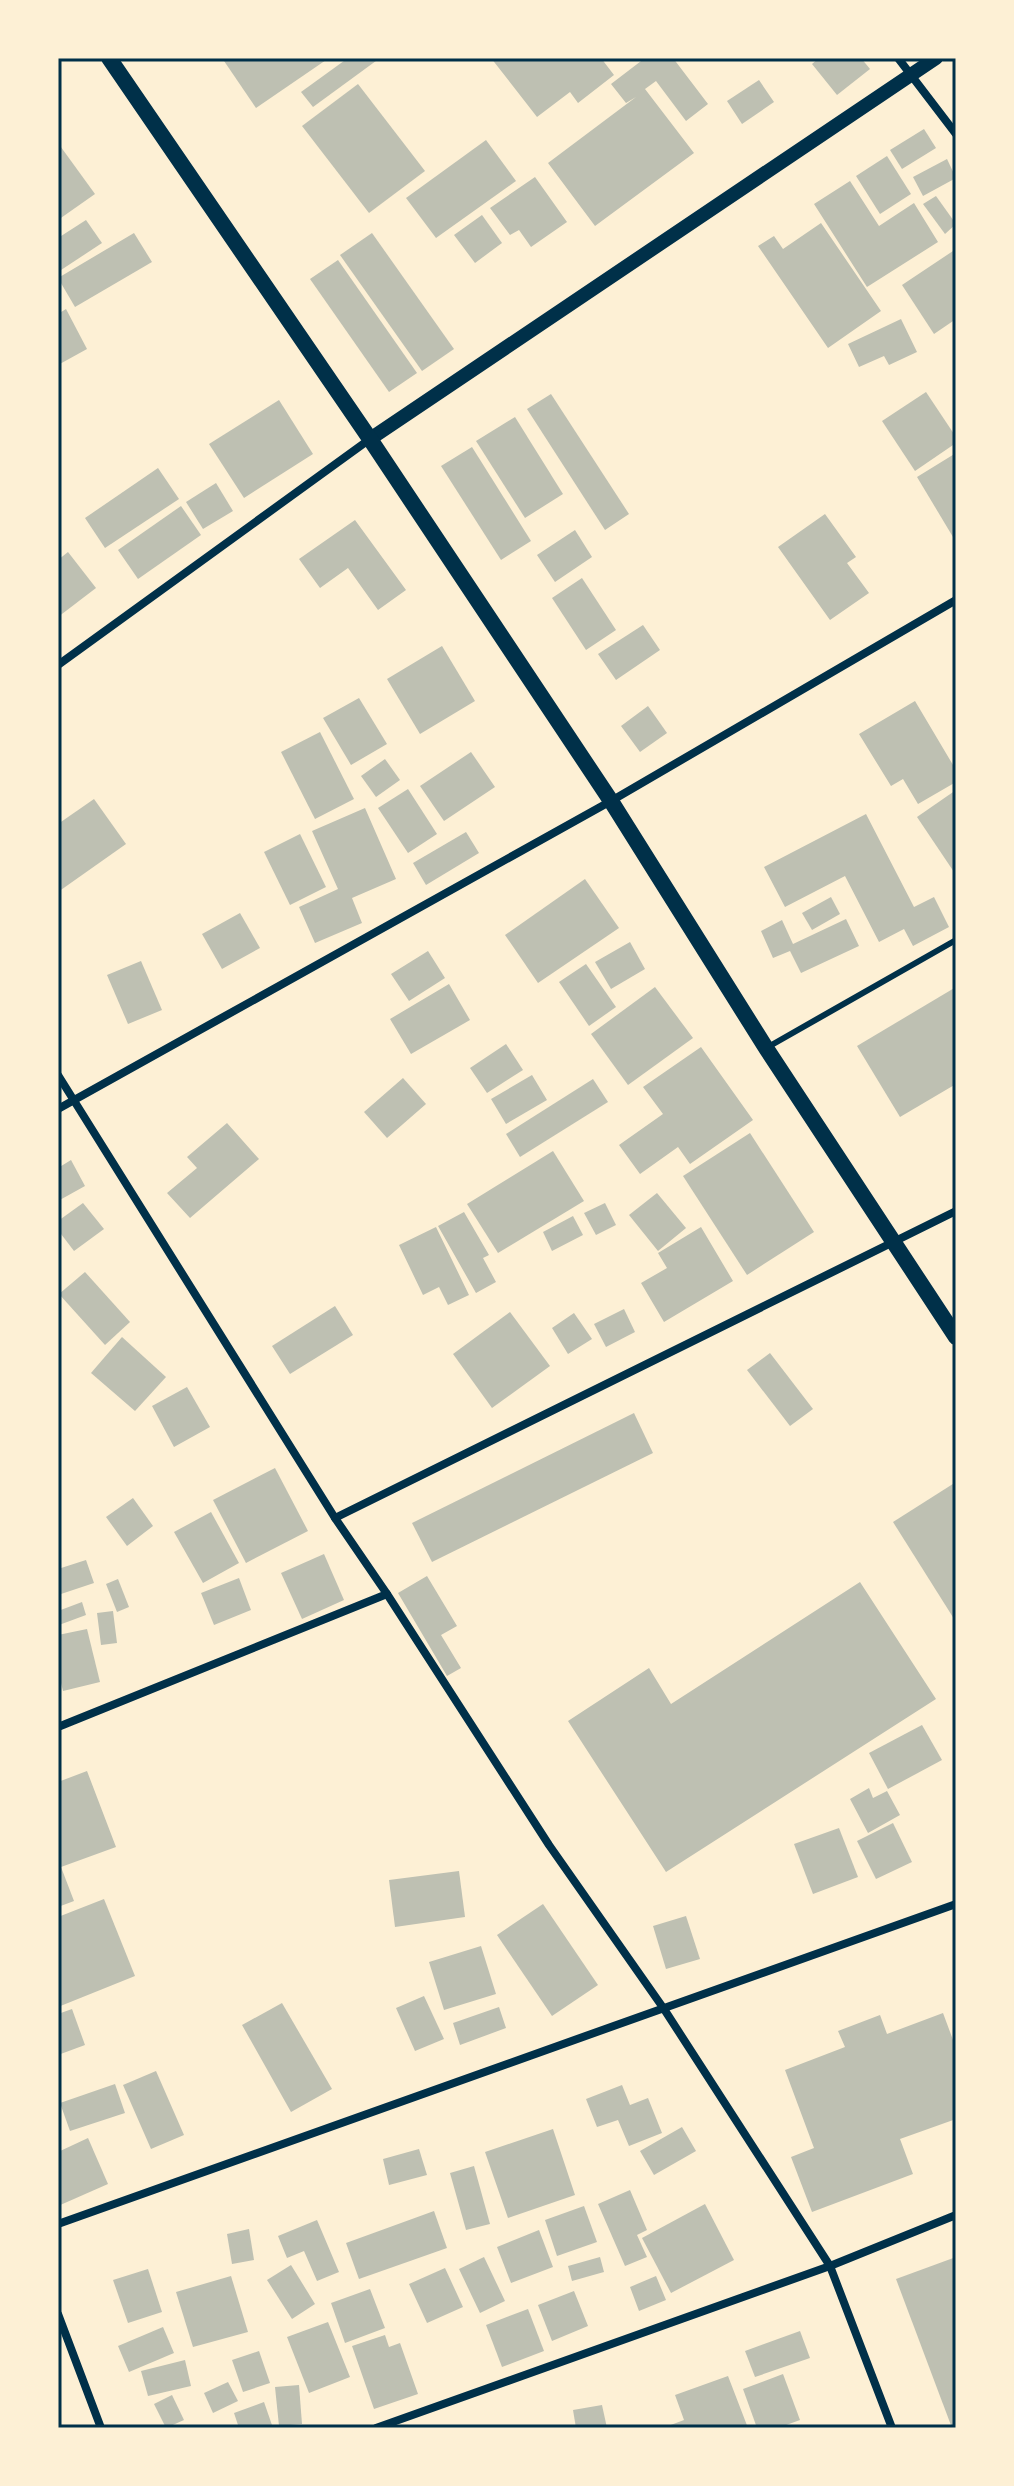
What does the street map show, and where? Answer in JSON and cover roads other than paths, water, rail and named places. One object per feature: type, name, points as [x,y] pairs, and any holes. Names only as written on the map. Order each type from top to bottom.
[{"type":"main road","points":[[109,58],[370,439],[611,801],[766,1048],[956,1337]]},
{"type":"street","points":[[898,58],[956,134]]},
{"type":"street","points":[[58,665],[370,439],[936,58]]},
{"type":"street","points":[[58,1109],[611,801],[956,600]]},
{"type":"street","points":[[58,1075],[335,1518],[549,1845],[664,2009],[830,2266],[892,2428]]},
{"type":"street","points":[[335,1518],[956,1211]]},
{"type":"street","points":[[58,1727],[387,1594]]},
{"type":"street","points":[[58,2224],[956,1904]]},
{"type":"street","points":[[376,2428],[830,2266],[956,2215]]},
{"type":"street","points":[[58,2314],[101,2428]]},
{"type":"lane","points":[[766,1048],[956,940]]}]
